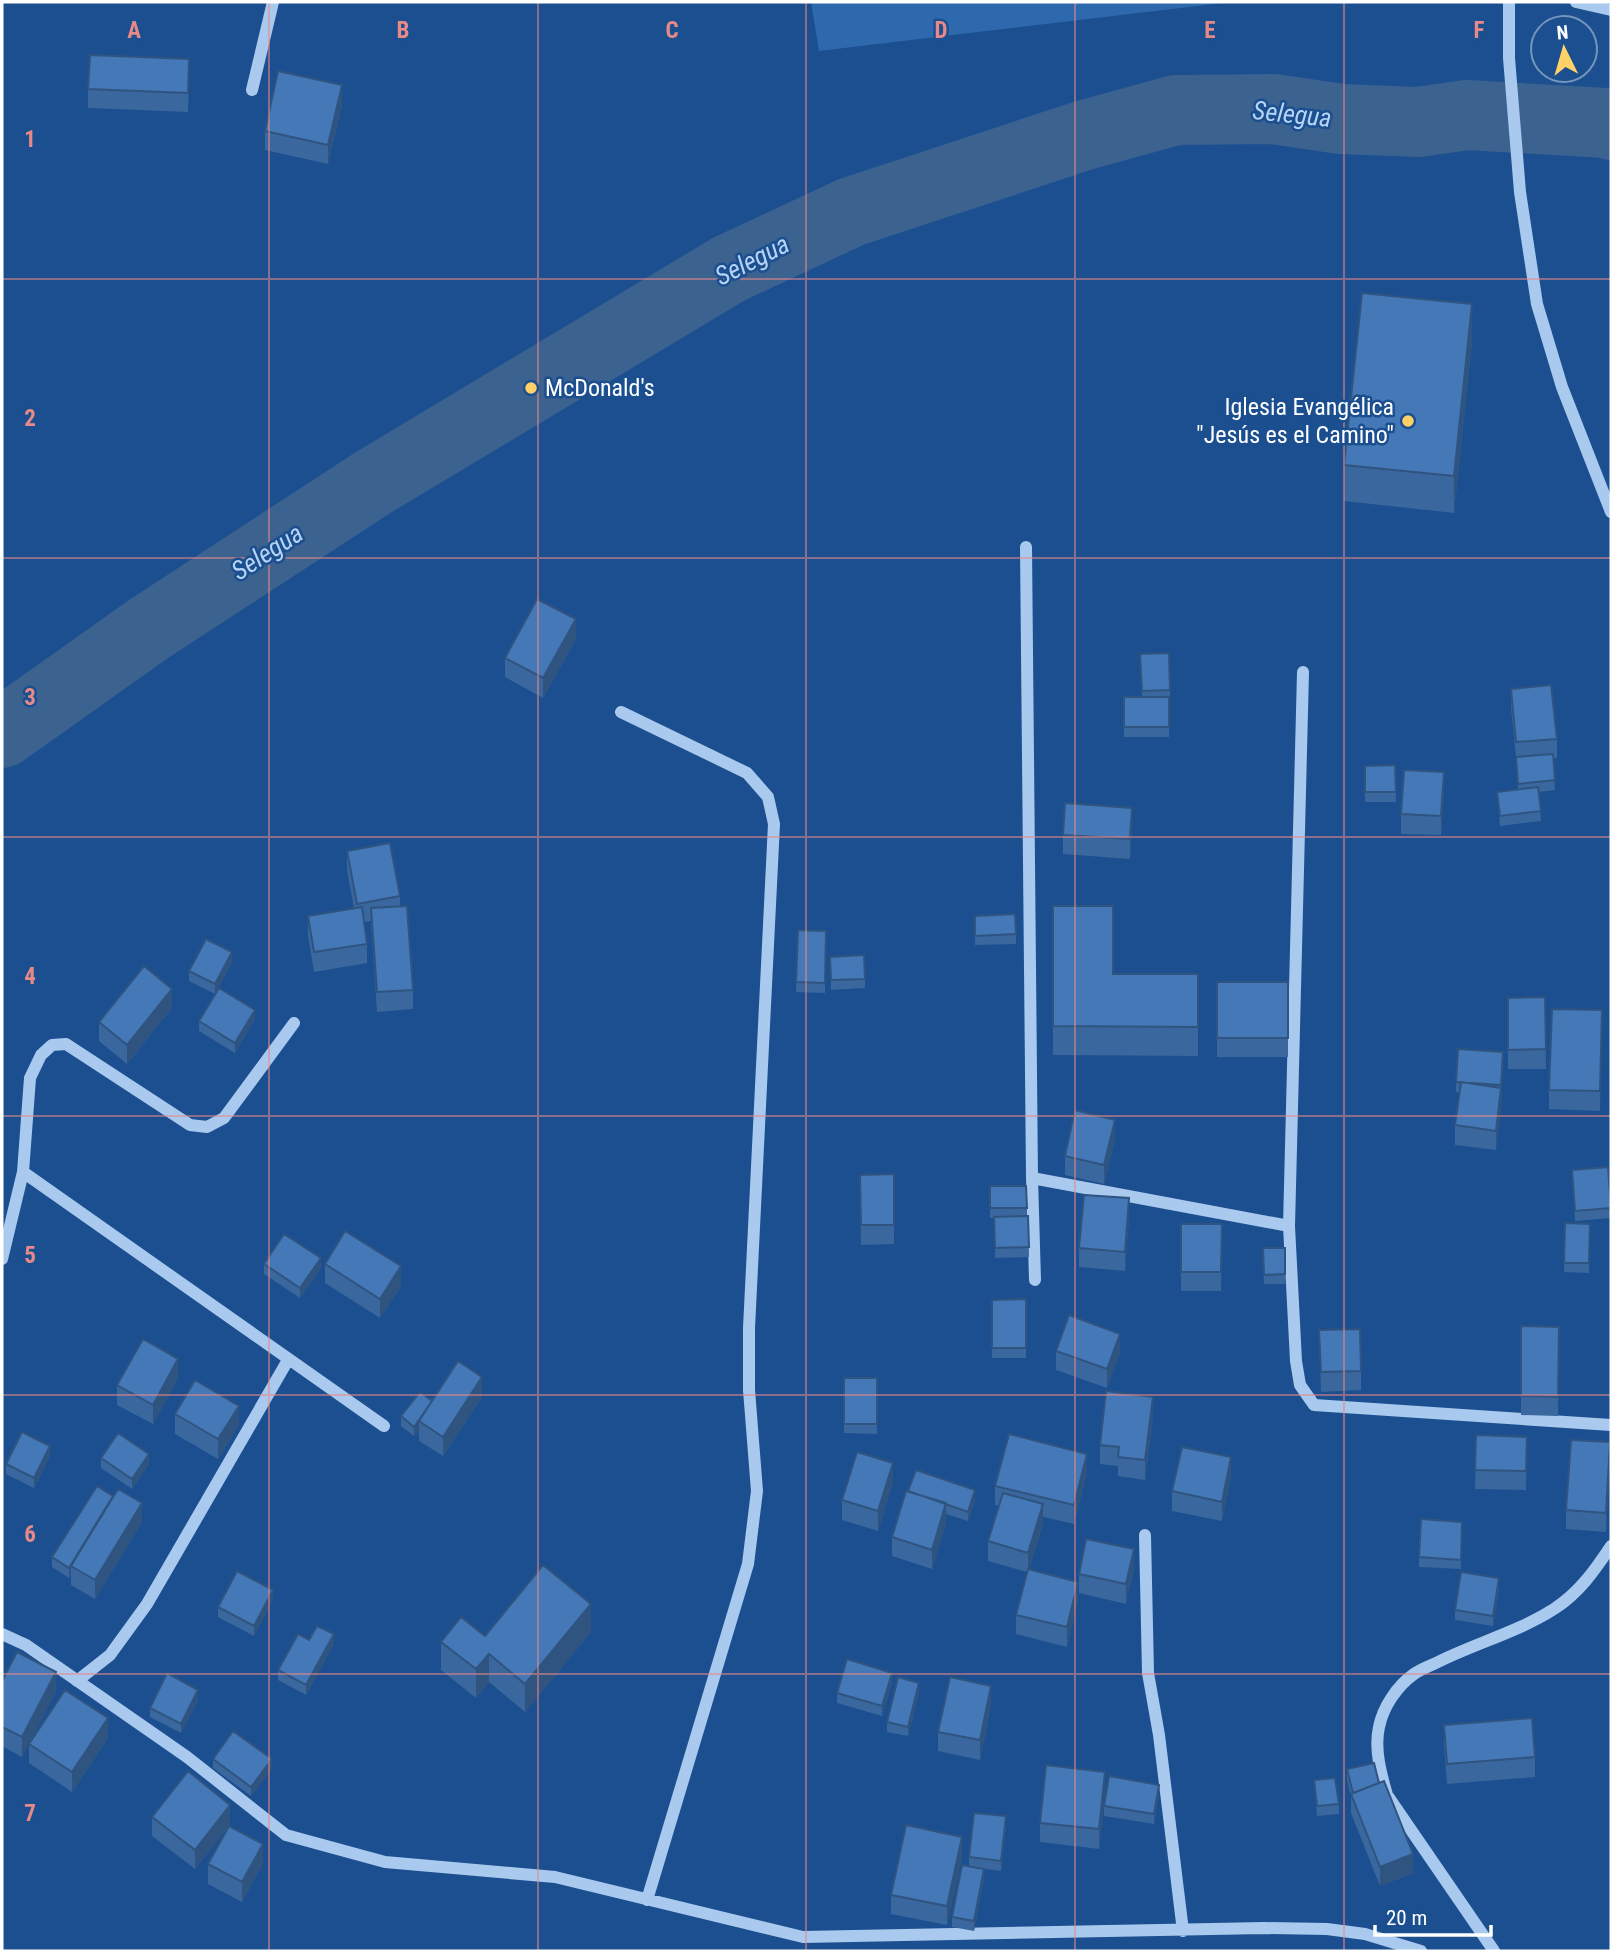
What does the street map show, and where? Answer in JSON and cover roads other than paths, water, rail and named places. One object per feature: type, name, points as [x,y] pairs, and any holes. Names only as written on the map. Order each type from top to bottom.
[{"type":"street","points":[[253,90],[272,2]]},
{"type":"street","points":[[1509,2],[1509,58],[1520,192],[1537,304],[1562,387],[1611,512]]},
{"type":"street","points":[[1576,2],[1611,10]]},
{"type":"street","points":[[1026,547],[1035,1280]]},
{"type":"street","points":[[1303,672],[1289,1226],[1296,1361],[1300,1385],[1314,1405],[1611,1425]]},
{"type":"street","points":[[621,712],[747,773],[768,797],[774,824],[749,1328],[749,1390],[757,1490],[748,1564],[647,1900]]},
{"type":"street","points":[[2,1259],[23,1172],[30,1077],[41,1055],[52,1045],[66,1044],[190,1125],[207,1127],[223,1118],[294,1023]]},
{"type":"street","points":[[23,1172],[384,1426]]},
{"type":"street","points":[[1032,1178],[1289,1226]]},
{"type":"street","points":[[77,1681],[110,1655],[147,1604],[288,1360]]},
{"type":"street","points":[[1145,1535],[1148,1673],[1159,1735],[1183,1931]]},
{"type":"street","points":[[1494,1951],[1387,1795],[1381,1772],[1379,1727],[1391,1700],[1414,1674],[1462,1650],[1507,1633],[1555,1608],[1587,1581],[1611,1546]]},
{"type":"street","points":[[2,1634],[26,1645],[187,1756],[286,1835],[385,1862],[555,1877],[803,1937],[1327,1929],[1365,1934],[1421,1951]]},
{"type":"waterway","name":"Selegua","points":[[2,733],[150,628],[374,482],[729,269],[851,212],[1085,135],[1176,110],[1273,109],[1341,119],[1418,122],[1467,115],[1611,125]]},
{"type":"place","name":"McDonald's","points":[[531,388]]},
{"type":"place","name":"Iglesia Evangélica \"Jesús es el Camino\"","points":[[1408,421]]}]
